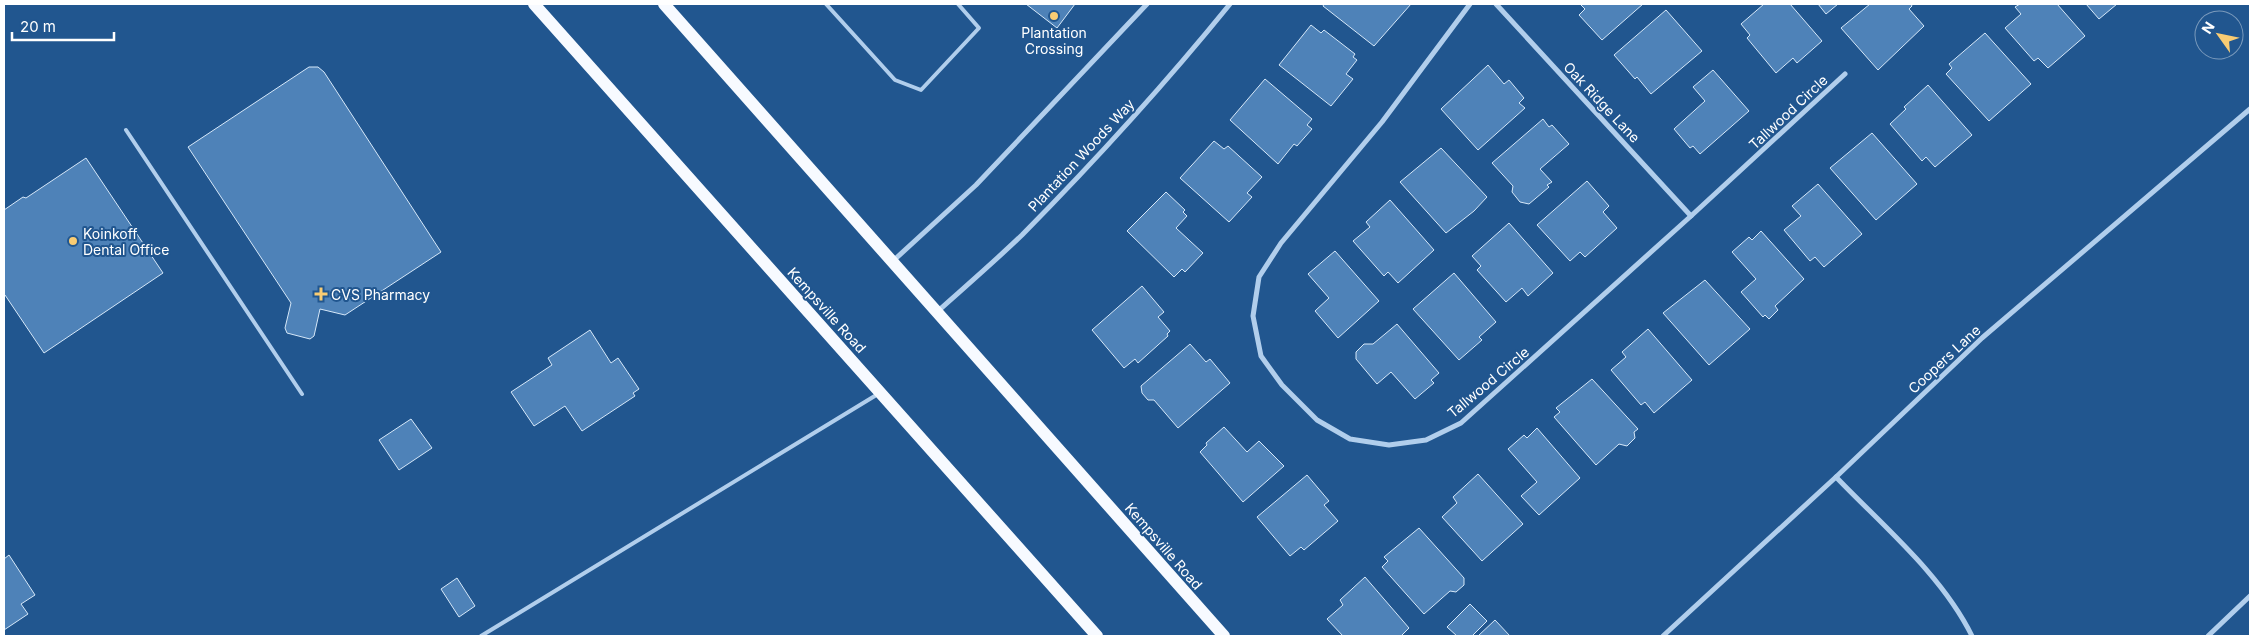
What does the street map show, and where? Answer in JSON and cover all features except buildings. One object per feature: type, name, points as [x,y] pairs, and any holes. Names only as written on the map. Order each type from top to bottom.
[{"type":"main road","name":"Kempsville Road","points":[[534,4],[1097,636]]},
{"type":"main road","name":"Kempsville Road","points":[[664,4],[1224,636]]},
{"type":"street","points":[[893,261],[976,185],[1147,4]]},
{"type":"street","name":"Plantation Woods Way","points":[[937,312],[1021,236],[1088,166],[1179,67],[1230,4]]},
{"type":"street","name":"Tallwood Circle","points":[[1470,4],[1382,122],[1281,243],[1259,277],[1253,316],[1261,356],[1282,385],[1317,420],[1350,439],[1389,445],[1426,440],[1461,423],[1691,216],[1845,74]]},
{"type":"street","name":"Oak Ridge Lane","points":[[1496,4],[1691,216]]},
{"type":"street","name":"Coopers Lane","points":[[1663,636],[1836,477],[1982,338],[2250,109]]},
{"type":"street","points":[[1836,477],[1940,585],[1964,619],[1972,636]]},
{"type":"street","points":[[2208,636],[2250,596]]},
{"type":"lane","points":[[826,4],[895,80],[921,90],[979,28],[958,4]]},
{"type":"lane","points":[[126,130],[302,394]]},
{"type":"lane","points":[[481,636],[880,392]]},
{"type":"place","name":"Plantation Crossing","points":[[1054,16]]},
{"type":"place","name":"Koinkoff Dental Office","points":[[73,241]]},
{"type":"place","name":"CVS Pharmacy","points":[[321,294]]}]
